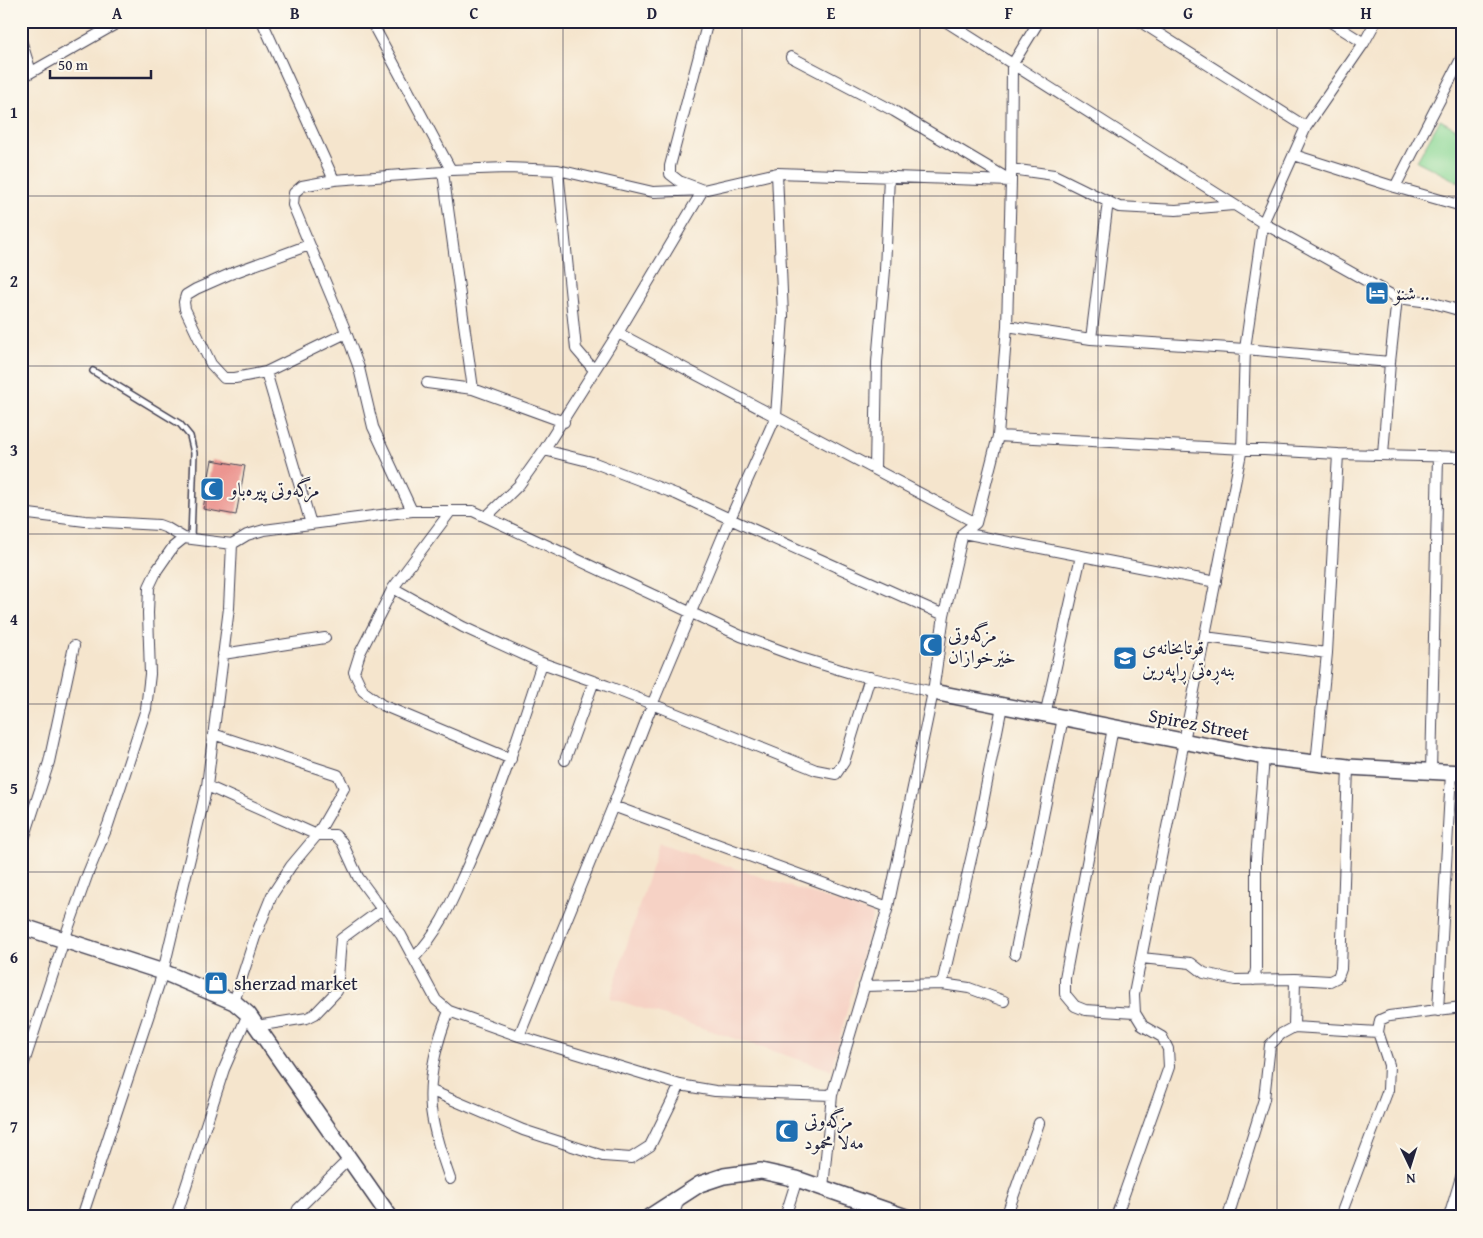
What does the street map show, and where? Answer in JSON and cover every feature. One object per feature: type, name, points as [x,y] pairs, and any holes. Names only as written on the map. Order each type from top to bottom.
[{"type":"street","points":[[21,78],[121,21]]},
{"type":"street","points":[[262,21],[334,180]]},
{"type":"street","points":[[370,21],[447,171],[473,389]]},
{"type":"street","points":[[703,190],[670,174],[670,166],[708,21]]},
{"type":"street","points":[[945,21],[1264,223],[1398,298],[1430,302],[1462,311]]},
{"type":"street","points":[[823,1188],[832,1095],[888,907],[933,692],[944,615],[963,533],[976,523],[998,436],[1007,326],[1012,65],[1039,21]]},
{"type":"street","points":[[1139,21],[1306,127]]},
{"type":"street","points":[[1328,21],[1364,43]]},
{"type":"street","points":[[1116,1217],[1169,1067],[1168,1049],[1162,1037],[1143,1026],[1135,1013],[1134,994],[1242,448],[1245,350],[1264,223],[1306,127],[1364,43],[1376,21]]},
{"type":"street","points":[[21,40],[31,72]]},
{"type":"street","points":[[791,57],[894,111],[1011,181]]},
{"type":"street","points":[[1395,187],[1462,57]]},
{"type":"street","points":[[1294,155],[1462,206]]},
{"type":"street","points":[[412,511],[373,427],[359,368],[292,205],[294,193],[302,186],[334,180],[507,168],[558,170],[653,192],[703,190],[777,173],[1011,181]]},
{"type":"street","points":[[558,170],[576,349],[594,370]]},
{"type":"street","points":[[1011,170],[1054,175],[1119,207],[1176,210],[1233,205]]},
{"type":"street","points":[[519,1036],[652,705],[776,416],[783,316],[777,173]]},
{"type":"street","points":[[874,469],[877,362],[885,270],[889,176]]},
{"type":"street","points":[[486,517],[519,485],[564,422],[703,190]]},
{"type":"street","points":[[1091,339],[1108,201]]},
{"type":"street","points":[[308,245],[230,274],[196,289],[186,295],[185,309],[211,364],[224,378],[235,378],[266,372],[346,333]]},
{"type":"street","points":[[1383,455],[1390,362],[1398,298]]},
{"type":"street","points":[[1007,326],[1091,339],[1390,362]]},
{"type":"street","points":[[618,333],[976,523]]},
{"type":"street","points":[[266,372],[311,524]]},
{"type":"street","points":[[428,383],[473,389],[564,422]]},
{"type":"street","points":[[998,436],[1338,454],[1462,457]]},
{"type":"street","points":[[544,450],[602,466],[676,494],[944,615]]},
{"type":"street","points":[[1316,764],[1327,653],[1338,454]]},
{"type":"street","points":[[1431,772],[1438,456]]},
{"type":"street","points":[[21,513],[85,521],[159,525],[187,538],[232,544],[264,530],[412,511],[473,511],[741,636],[801,658],[870,678],[933,692]]},
{"type":"street","points":[[450,512],[393,588],[360,652],[354,672],[363,691],[382,705],[511,759]]},
{"type":"street","points":[[963,533],[1216,582]]},
{"type":"street","points":[[21,1072],[64,940],[88,873],[108,825],[146,709],[150,674],[149,587],[173,547],[187,538]]},
{"type":"street","points":[[82,1217],[163,972],[207,786],[229,608],[232,544]]},
{"type":"street","points":[[1045,714],[1081,556]]},
{"type":"street","points":[[393,588],[463,627],[542,663],[594,681],[816,770],[836,774],[844,762],[870,678]]},
{"type":"street","points":[[1205,637],[1327,653]]},
{"type":"street","points":[[223,654],[325,638]]},
{"type":"street","points":[[21,848],[49,762],[74,646]]},
{"type":"street","points":[[414,958],[429,942],[443,920],[487,821],[511,759],[542,663]]},
{"type":"street","points":[[565,760],[594,681]]},
{"type":"street","name":"Spirez Street","points":[[933,692],[1264,757],[1348,767],[1456,773]]},
{"type":"street","points":[[942,984],[1002,706]]},
{"type":"street","points":[[1015,954],[1063,718]]},
{"type":"street","points":[[1114,728],[1065,978],[1065,994],[1075,1006],[1085,1010],[1135,1013]]},
{"type":"street","points":[[213,734],[338,775],[344,788],[317,835],[291,866],[272,895],[255,937],[234,1002]]},
{"type":"street","points":[[1254,980],[1256,969],[1256,858],[1264,757]]},
{"type":"street","points":[[1141,958],[1191,963],[1204,973],[1222,978],[1330,981],[1338,977],[1341,969],[1348,767]]},
{"type":"street","points":[[1438,1011],[1456,773]]},
{"type":"street","points":[[207,786],[317,835],[335,835],[342,842],[358,877],[401,935],[436,1000],[449,1011],[519,1036],[680,1086],[715,1091],[832,1095]]},
{"type":"street","points":[[613,806],[888,907]]},
{"type":"street","points":[[252,1020],[307,1018],[315,1014],[337,991],[341,939],[382,909]]},
{"type":"street","points":[[21,926],[163,972],[234,1002],[252,1020],[390,1217]]},
{"type":"street","points":[[1294,1027],[1295,979]]},
{"type":"street","points":[[864,986],[942,984],[969,988],[1004,1001]]},
{"type":"street","points":[[1340,1217],[1388,1090],[1389,1065],[1378,1032],[1380,1020],[1389,1016],[1462,1007]]},
{"type":"street","points":[[449,1011],[436,1048],[431,1107],[434,1127],[450,1179]]},
{"type":"street","points":[[176,1217],[224,1069],[252,1020]]},
{"type":"street","points":[[1228,1217],[1264,1099],[1270,1045],[1281,1034],[1294,1027],[1378,1032]]},
{"type":"street","points":[[432,1091],[505,1124],[603,1156],[631,1158],[650,1146],[680,1086]]},
{"type":"street","points":[[1006,1217],[1039,1124]]},
{"type":"street","points":[[295,1217],[298,1209],[350,1158]]},
{"type":"street","points":[[649,1217],[700,1184],[724,1176],[761,1171],[797,1179],[898,1216]]},
{"type":"street","points":[[1449,1217],[1462,1174]]},
{"type":"street","points":[[785,1217],[797,1179]]},
{"type":"street","points":[[673,1217],[680,1196]]},
{"type":"lane","points":[[94,371],[180,424],[190,436],[194,453],[187,538]]},
{"type":"shaded area","points":[[659,843],[873,914],[831,1070],[610,998]]},
{"type":"green space","points":[[1440,120],[1462,132],[1462,184],[1417,161]]},
{"type":"building","points":[[212,460],[245,466],[236,515],[203,509]]},
{"type":"place","name":"شنۆ ..","points":[[1377,293]]},
{"type":"place","name":"مزگەوتی پیرەباو","points":[[212,489]]},
{"type":"place","name":"مزگەوتی خێرخوازان","points":[[931,645]]},
{"type":"place","name":"قوتابخانەی بنەڕەتی ڕاپەرین","points":[[1125,658]]},
{"type":"place","name":"sherzad market","points":[[216,983]]},
{"type":"place","name":"مزگه‌وتی مه‌لا محمود","points":[[787,1131]]}]
